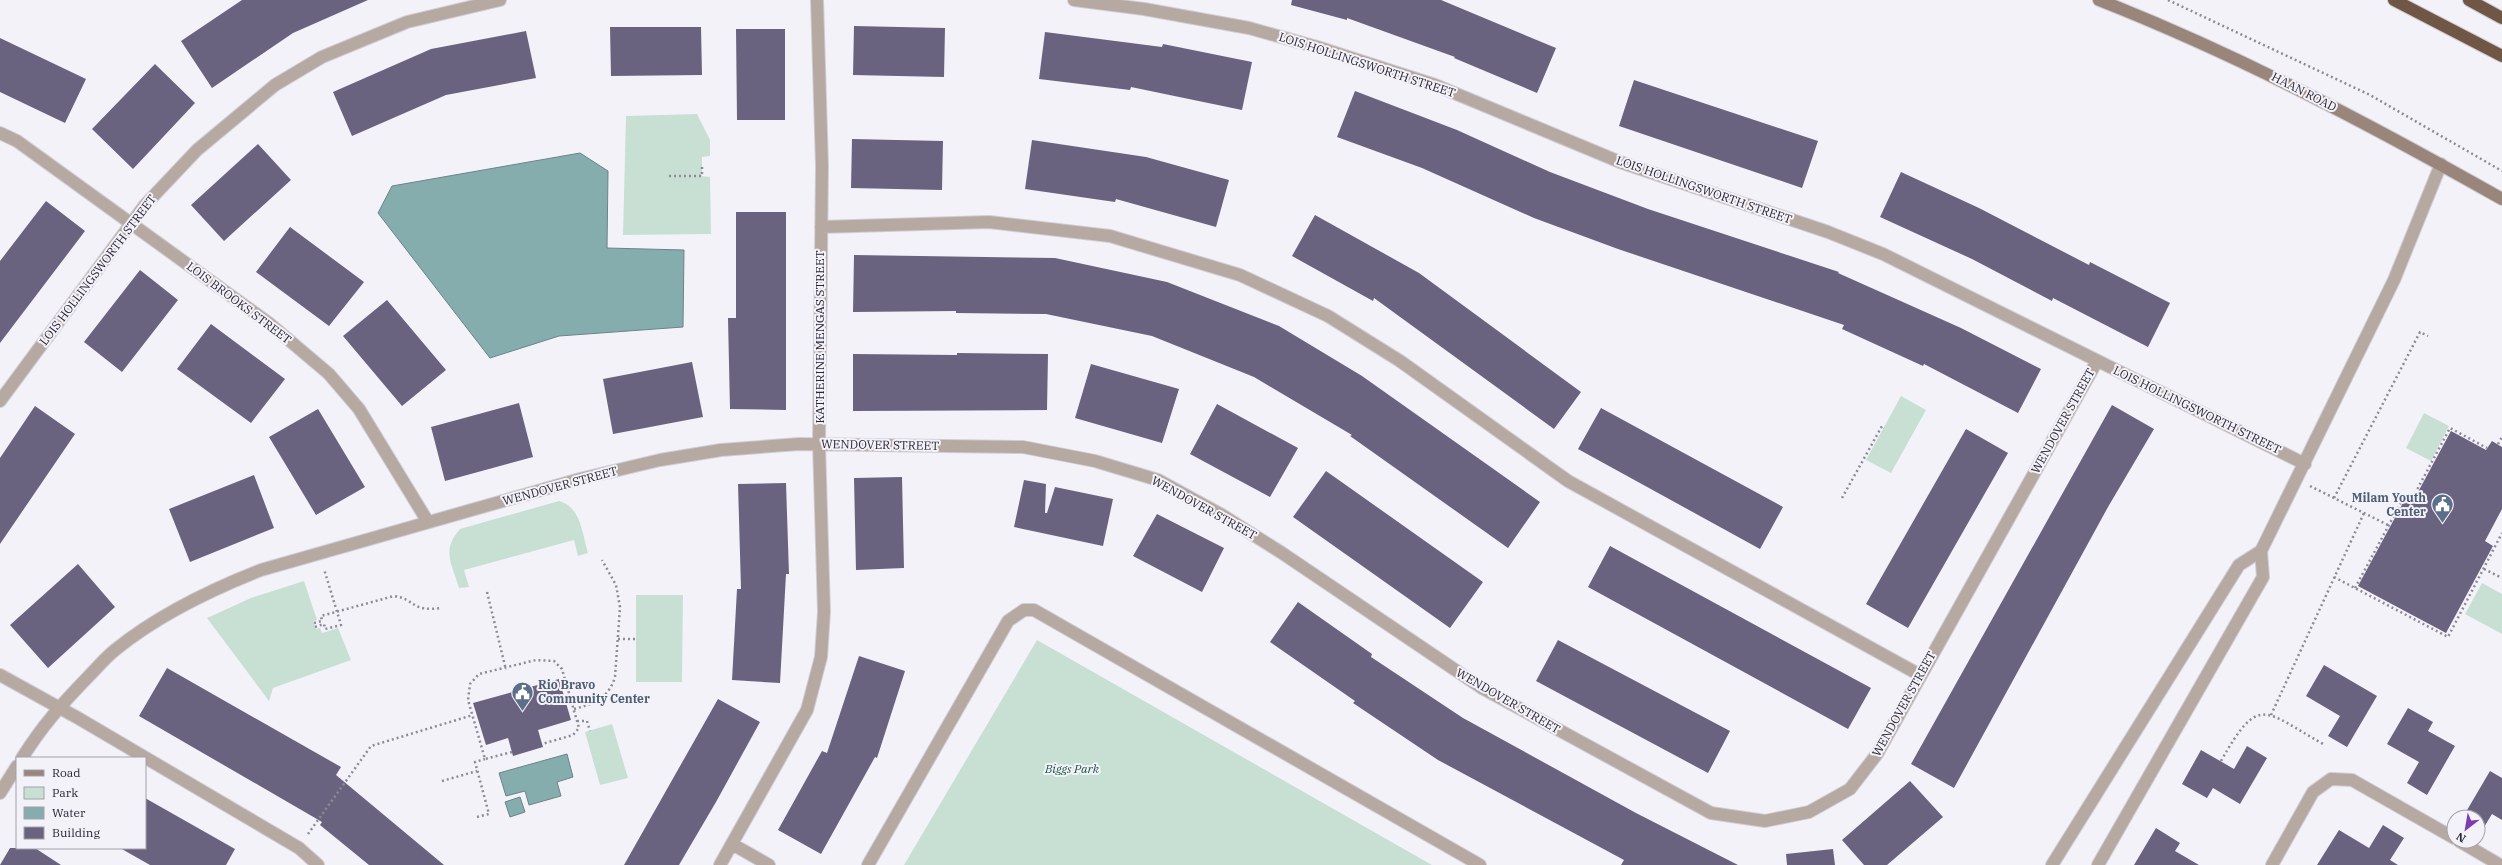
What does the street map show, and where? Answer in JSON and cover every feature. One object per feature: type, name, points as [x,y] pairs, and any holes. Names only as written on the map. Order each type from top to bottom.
[{"type":"highway","points":[[2394,0],[2502,56]]},
{"type":"highway","points":[[2469,0],[2502,18]]},
{"type":"street","name":"LOIS HOLLINGSWORTH STREET","points":[[0,401],[132,223],[197,150],[275,85],[322,57],[407,22],[500,0]]},
{"type":"street","name":"KATHERINE MENGAS STREET","points":[[720,865],[807,710],[821,657],[824,612],[819,444],[821,227],[817,0]]},
{"type":"street","name":"LOIS HOLLINGSWORTH STREET","points":[[1074,0],[1144,9],[1249,28],[1317,46],[1435,85],[1620,162],[1828,232],[1883,254],[2305,464]]},
{"type":"street","name":"HAAN ROAD","points":[[2099,0],[2251,65],[2441,164],[2502,199]]},
{"type":"street","name":"LOIS BROOKS STREET","points":[[0,133],[17,141],[270,324],[329,374],[359,409],[428,522]]},
{"type":"street","points":[[2052,865],[2240,565],[2261,551],[2298,480],[2394,280],[2441,164]]},
{"type":"street","points":[[821,227],[989,222],[1110,236],[1240,275],[1328,316],[1400,361],[1568,481],[1920,675]]},
{"type":"street","name":"WENDOVER STREET","points":[[23,757],[43,725],[115,650],[171,612],[223,585],[262,570],[580,479],[660,460],[721,450],[819,444],[1023,447],[1095,461],[1158,480],[1222,515],[1282,553],[1482,688],[1711,813],[1765,821],[1809,812],[1850,789],[1877,754],[2096,361]]},
{"type":"street","points":[[2098,865],[2263,578],[2261,551]]},
{"type":"street","points":[[868,865],[1008,621],[1024,610],[1034,610],[1068,628],[1480,865]]},
{"type":"street","points":[[0,675],[59,707],[144,757]]},
{"type":"street","points":[[146,758],[299,848],[318,865]]},
{"type":"street","points":[[0,793],[16,768]]},
{"type":"street","points":[[2272,865],[2313,792],[2331,779],[2352,780],[2446,833]]},
{"type":"street","points":[[732,844],[769,865]]},
{"type":"street","points":[[2472,849],[2500,865]]},
{"type":"path","points":[[2168,0],[2370,95],[2502,171]]},
{"type":"path","points":[[669,176],[702,176],[702,166]]},
{"type":"path","points":[[2334,498],[2420,332],[2428,336]]},
{"type":"path","points":[[1842,498],[1882,426],[1884,428]]},
{"type":"path","points":[[2355,588],[2404,496],[2411,501],[2450,428],[2488,448]]},
{"type":"path","points":[[2498,444],[2502,437]]},
{"type":"path","points":[[2298,480],[2388,525]]},
{"type":"path","points":[[2271,715],[2364,513]]},
{"type":"path","points":[[2334,577],[2448,637],[2502,533]]},
{"type":"path","points":[[315,627],[324,624],[325,629],[341,625],[319,553]]},
{"type":"path","points":[[574,709],[594,704],[612,687],[618,639],[620,606],[616,585],[602,560]]},
{"type":"path","points":[[2484,569],[2502,577]]},
{"type":"path","points":[[487,592],[506,669]]},
{"type":"path","points":[[314,623],[322,621],[321,616],[394,596],[400,597],[419,609],[441,608]]},
{"type":"path","points":[[618,639],[636,638]]},
{"type":"path","points":[[485,759],[468,693],[473,680],[480,674],[506,669],[536,660],[554,662],[562,669],[579,728],[573,735],[542,744]]},
{"type":"path","points":[[2221,761],[2244,723],[2258,714],[2271,715],[2323,744]]},
{"type":"path","points":[[299,848],[368,748],[473,716]]},
{"type":"path","points":[[577,721],[587,721],[590,731]]},
{"type":"path","points":[[477,817],[489,814],[475,762],[512,752]]},
{"type":"path","points":[[442,781],[477,772]]},
{"type":"green space","points":[[697,114],[710,140],[710,156],[702,157],[702,176],[710,177],[711,234],[623,235],[626,116]]},
{"type":"green space","points":[[1901,396],[1926,410],[1891,473],[1866,460]]},
{"type":"green space","points":[[2424,413],[2449,426],[2431,461],[2406,448]]},
{"type":"green space","points":[[559,501],[572,509],[580,522],[588,553],[578,556],[574,540],[464,570],[469,587],[459,588],[451,564],[449,551],[454,537],[460,529]]},
{"type":"green space","points":[[304,581],[317,620],[313,621],[316,629],[320,628],[322,633],[338,628],[351,660],[273,688],[269,701],[207,618],[251,598]]},
{"type":"green space","points":[[2482,583],[2502,594],[2502,634],[2465,614]]},
{"type":"green space","points":[[636,595],[683,595],[682,682],[636,682]]},
{"type":"green space","name":"Biggs Park","points":[[1037,640],[1432,865],[904,865]]},
{"type":"green space","points":[[612,724],[628,778],[600,785],[585,732]]},
{"type":"water","points":[[580,153],[608,171],[607,248],[684,250],[683,327],[559,336],[490,358],[378,213],[392,186]]},
{"type":"water","points":[[567,754],[573,777],[557,782],[561,796],[529,805],[525,791],[506,796],[499,773]]},
{"type":"water","points":[[520,797],[525,812],[510,817],[505,802]]},
{"type":"building","points":[[242,0],[368,0],[293,33],[212,88],[181,41]]},
{"type":"building","points":[[1292,0],[1441,0],[1556,48],[1537,93],[1454,58],[1455,57],[1347,18],[1347,20],[1291,5]]},
{"type":"building","points":[[854,26],[945,28],[944,77],[853,75]]},
{"type":"building","points":[[610,27],[701,27],[702,75],[611,76]]},
{"type":"building","points":[[736,29],[785,29],[785,120],[737,120]]},
{"type":"building","points":[[526,31],[536,78],[446,95],[352,136],[333,92],[431,49]]},
{"type":"building","points":[[1045,32],[1162,47],[1163,44],[1252,62],[1242,110],[1131,87],[1130,90],[1039,79]]},
{"type":"building","points":[[0,38],[86,79],[65,123],[0,92]]},
{"type":"building","points":[[155,64],[195,103],[133,169],[92,129]]},
{"type":"building","points":[[1634,80],[1818,141],[1802,188],[1619,126]]},
{"type":"building","points":[[1355,91],[1457,130],[1550,172],[1648,209],[1839,272],[1838,273],[1961,328],[2041,369],[2018,413],[1924,364],[1923,366],[1842,329],[1844,325],[1618,249],[1534,218],[1422,168],[1337,137]]},
{"type":"building","points":[[852,139],[943,141],[942,190],[851,188]]},
{"type":"building","points":[[1032,140],[1146,157],[1229,180],[1216,227],[1116,199],[1115,202],[1025,189]]},
{"type":"building","points":[[258,144],[291,180],[224,241],[191,205]]},
{"type":"building","points":[[1901,172],[1979,208],[2089,265],[2090,262],[2170,303],[2148,347],[2053,298],[2052,301],[1972,259],[1880,217]]},
{"type":"building","points":[[46,201],[85,231],[0,343],[0,261]]},
{"type":"building","points":[[736,212],[786,212],[786,410],[730,409],[728,318],[736,318]]},
{"type":"building","points":[[1315,215],[1419,273],[1581,392],[1554,429],[1374,298],[1373,301],[1292,256]]},
{"type":"building","points":[[290,227],[364,282],[329,326],[256,272]]},
{"type":"building","points":[[854,255],[1055,258],[1167,282],[1279,326],[1362,376],[1540,502],[1508,548],[1350,436],[1352,435],[1254,377],[1152,336],[1046,314],[956,313],[956,311],[853,312]]},
{"type":"building","points":[[140,270],[178,300],[122,372],[84,342]]},
{"type":"building","points":[[387,300],[446,370],[402,406],[343,336]]},
{"type":"building","points":[[211,324],[285,379],[251,423],[177,369]]},
{"type":"building","points":[[957,353],[1048,354],[1047,410],[853,411],[853,354],[957,355]]},
{"type":"building","points":[[692,362],[703,417],[613,434],[603,379]]},
{"type":"building","points":[[1091,364],[1179,389],[1162,443],[1075,418]]},
{"type":"building","points":[[519,403],[533,457],[445,481],[431,427]]},
{"type":"building","points":[[1217,404],[1298,448],[1270,497],[1190,454]]},
{"type":"building","points":[[2112,405],[2154,429],[2108,507],[1954,788],[1911,764]]},
{"type":"building","points":[[35,406],[75,434],[0,544],[0,458]]},
{"type":"building","points":[[1601,408],[1783,507],[1760,549],[1578,449]]},
{"type":"building","points":[[318,409],[365,487],[316,515],[269,437]]},
{"type":"building","points":[[1966,429],[2008,453],[1908,628],[1866,604]]},
{"type":"building","name":"Milam Youth Center","points":[[2451,431],[2486,450],[2492,441],[2502,447],[2502,509],[2485,541],[2493,546],[2446,633],[2358,586],[2404,501],[2411,505]]},
{"type":"building","points":[[1326,471],[1483,582],[1450,628],[1293,517]]},
{"type":"building","points":[[254,475],[274,528],[190,562],[169,509]]},
{"type":"building","points":[[902,477],[904,568],[856,570],[854,478]]},
{"type":"building","points":[[1024,480],[1046,484],[1045,513],[1047,513],[1055,487],[1113,499],[1103,546],[1014,527]]},
{"type":"building","points":[[786,483],[789,574],[786,574],[780,683],[732,680],[737,589],[741,589],[738,484]]},
{"type":"building","points":[[1157,514],[1224,548],[1202,592],[1133,556]]},
{"type":"building","points":[[1610,546],[1871,688],[1848,729],[1588,587]]},
{"type":"building","points":[[78,564],[115,607],[48,668],[10,625]]},
{"type":"building","points":[[1298,602],[1372,654],[1371,657],[1463,718],[1636,813],[1738,865],[1621,865],[1624,860],[1438,760],[1353,703],[1355,701],[1270,642]]},
{"type":"building","points":[[1558,640],[1730,731],[1708,773],[1536,681]]},
{"type":"building","points":[[859,656],[905,671],[877,758],[875,757],[821,854],[778,830],[822,751],[827,753]]},
{"type":"building","points":[[2324,665],[2377,696],[2347,747],[2328,736],[2340,716],[2306,696]]},
{"type":"building","points":[[167,668],[341,767],[336,775],[444,865],[369,865],[320,825],[322,822],[139,716]]},
{"type":"building","name":"Rio Bravo Community Center","points":[[559,679],[571,720],[538,730],[543,747],[513,756],[508,738],[486,745],[473,703]]},
{"type":"building","points":[[718,699],[760,722],[716,802],[679,865],[624,865]]},
{"type":"building","points":[[2408,708],[2433,722],[2428,731],[2455,746],[2427,795],[2407,783],[2419,762],[2387,744]]},
{"type":"building","points":[[2247,746],[2267,758],[2240,804],[2213,788],[2207,798],[2182,784],[2201,750],[2234,769]]},
{"type":"building","points":[[2490,771],[2502,778],[2502,820],[2492,814],[2486,824],[2486,809],[2468,809]]},
{"type":"building","points":[[1910,781],[1943,817],[1887,865],[1864,865],[1842,840]]},
{"type":"building","points":[[146,799],[235,849],[226,865],[150,865],[122,849],[146,849]]},
{"type":"building","points":[[2383,825],[2404,838],[2390,860],[2398,865],[2317,865],[2339,830],[2369,848]]},
{"type":"building","points":[[2156,828],[2180,843],[2175,851],[2199,865],[2134,865]]},
{"type":"building","points":[[10,848],[16,848],[37,849],[61,865],[0,865]]},
{"type":"building","points":[[1833,849],[1835,865],[1787,865],[1786,854]]},
{"type":"place","name":"Milam Youth Center","points":[[2442,524]]},
{"type":"place","name":"Rio Bravo Community Center","points":[[522,712]]}]
